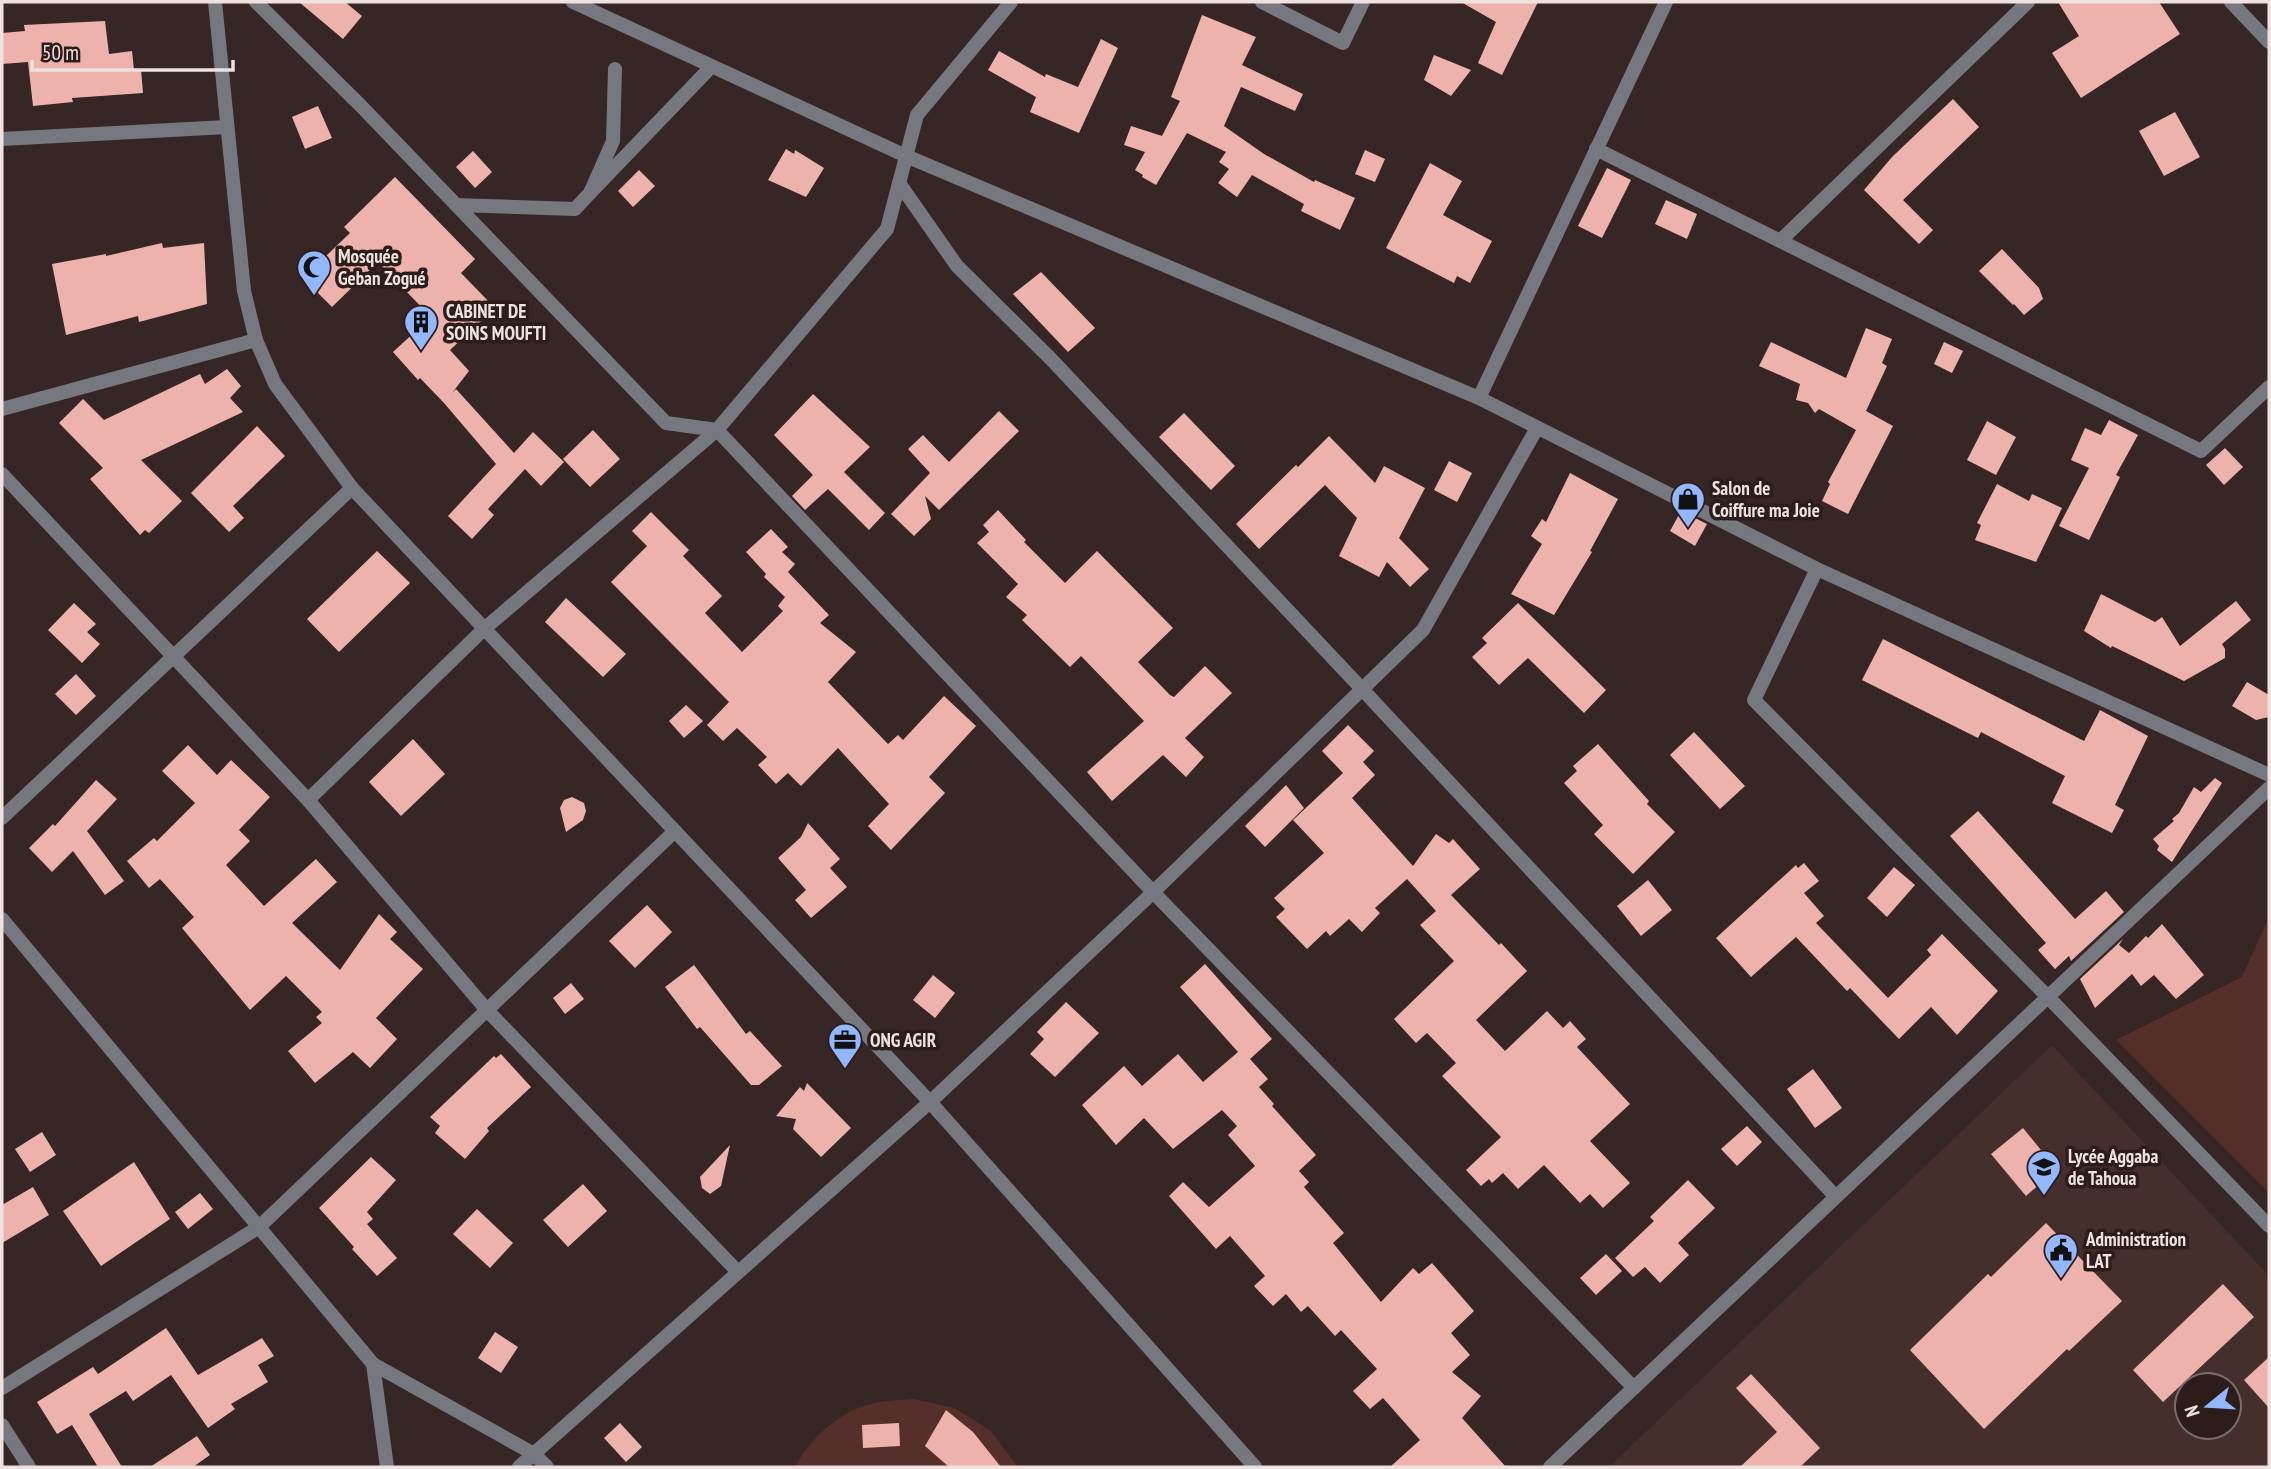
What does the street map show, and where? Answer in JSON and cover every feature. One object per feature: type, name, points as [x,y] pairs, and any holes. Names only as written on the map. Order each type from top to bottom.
[{"type":"street","points":[[215,2],[244,291],[256,340],[275,384],[352,488],[930,1102],[1255,1467]]},
{"type":"street","points":[[256,2],[666,423],[717,429],[1153,892],[1634,1388]]},
{"type":"street","points":[[573,2],[906,156],[1479,398],[1817,569],[2269,775]]},
{"type":"street","points":[[308,800],[484,629],[717,429],[887,229],[916,116],[1011,2]]},
{"type":"street","points":[[1262,2],[1343,43],[1363,2]]},
{"type":"street","points":[[1479,398],[1666,2]]},
{"type":"street","points":[[1780,241],[2028,2]]},
{"type":"street","points":[[2231,2],[2269,42]]},
{"type":"street","points":[[456,205],[575,209],[711,67]]},
{"type":"street","points":[[590,193],[613,141],[615,69]]},
{"type":"street","points":[[2,139],[227,127]]},
{"type":"street","points":[[1596,149],[2201,451],[2269,387]]},
{"type":"street","points":[[899,183],[957,266],[1051,359],[1836,1197]]},
{"type":"street","points":[[2,409],[256,340]]},
{"type":"street","points":[[519,1467],[930,1102],[1153,892],[1423,630],[1537,428]]},
{"type":"street","points":[[2,474],[308,800],[486,1009],[738,1272]]},
{"type":"street","points":[[2,818],[352,488]]},
{"type":"street","points":[[1817,569],[1754,700],[2048,997],[2269,1226]]},
{"type":"street","points":[[1550,1467],[2269,788]]},
{"type":"street","points":[[2,1388],[259,1227],[675,831]]},
{"type":"street","points":[[2,919],[373,1364],[534,1454],[547,1467]]},
{"type":"street","points":[[373,1364],[387,1467]]},
{"type":"street","points":[[2,1425],[29,1467]]},
{"type":"shaded area","points":[[2269,917],[2269,1193],[2116,1040],[2242,977]]},
{"type":"shaded area","name":"Lycée Aggaba de Tahoua","points":[[2052,1045],[2269,1276],[2269,1467],[1609,1467]]},
{"type":"shaded area","points":[[914,1399],[954,1408],[990,1430],[1018,1467],[795,1467],[818,1436],[851,1412],[880,1402]]},
{"type":"building","points":[[299,2],[345,2],[362,16],[343,39]]},
{"type":"building","points":[[1461,2],[1538,2],[1502,75],[1478,63],[1496,22]]},
{"type":"building","points":[[2058,2],[2159,2],[2180,34],[2081,98],[2052,53],[2079,36]]},
{"type":"building","points":[[1202,15],[1256,37],[1242,65],[1303,94],[1295,111],[1241,87],[1224,126],[1264,154],[1314,182],[1315,180],[1355,198],[1340,230],[1301,211],[1304,204],[1252,175],[1237,197],[1218,183],[1229,169],[1219,162],[1226,152],[1187,133],[1156,185],[1135,170],[1145,152],[1124,145],[1131,126],[1162,136],[1180,101],[1171,97]]},
{"type":"building","points":[[105,21],[109,54],[132,51],[134,70],[141,69],[143,93],[72,98],[73,102],[33,106],[28,62],[2,64],[2,33],[25,31],[24,25]]},
{"type":"building","points":[[1101,39],[1118,48],[1079,133],[1030,112],[1036,97],[988,70],[999,51],[1045,77],[1046,74],[1078,87]]},
{"type":"building","points":[[1434,55],[1471,70],[1451,96],[1424,80]]},
{"type":"building","points":[[1953,99],[1979,127],[1903,200],[1933,230],[1919,244],[1864,190],[1892,157]]},
{"type":"building","points":[[318,106],[332,138],[305,149],[292,117]]},
{"type":"building","points":[[2175,112],[2200,157],[2164,176],[2139,131]]},
{"type":"building","points":[[786,149],[794,154],[795,150],[824,168],[806,197],[768,180]]},
{"type":"building","points":[[1365,150],[1385,159],[1375,182],[1355,174]]},
{"type":"building","points":[[473,151],[492,172],[475,188],[456,167]]},
{"type":"building","points":[[1430,163],[1462,181],[1443,215],[1492,241],[1470,283],[1457,276],[1454,283],[1386,248]]},
{"type":"building","points":[[1607,168],[1631,180],[1602,238],[1578,226]]},
{"type":"building","points":[[639,170],[655,186],[633,207],[618,191]]},
{"type":"building","points":[[395,177],[475,259],[461,273],[495,308],[450,350],[469,371],[452,393],[456,389],[514,453],[533,432],[564,462],[541,486],[525,469],[488,509],[494,515],[472,539],[448,516],[496,464],[444,403],[420,378],[418,380],[393,352],[431,317],[378,262],[332,307],[303,278],[350,233],[344,227]]},
{"type":"building","points":[[1666,200],[1697,214],[1687,239],[1655,224]]},
{"type":"building","points":[[162,243],[163,248],[204,243],[207,304],[139,322],[138,316],[66,335],[52,264],[106,256]]},
{"type":"building","points":[[2002,249],[2039,288],[2043,299],[2024,315],[1979,271]]},
{"type":"building","points":[[1041,272],[1095,328],[1068,352],[1013,294]]},
{"type":"building","points":[[1866,328],[1892,339],[1882,363],[1887,366],[1866,411],[1893,426],[1848,514],[1822,501],[1830,484],[1828,482],[1856,430],[1819,409],[1815,413],[1808,403],[1796,400],[1800,384],[1759,366],[1771,342],[1846,378]]},
{"type":"building","points":[[1944,342],[1963,351],[1952,373],[1934,364]]},
{"type":"building","points":[[227,369],[241,386],[230,398],[243,412],[141,460],[182,501],[149,533],[145,530],[140,535],[90,479],[103,468],[59,423],[83,399],[104,420],[200,374],[205,384]]},
{"type":"building","points":[[813,394],[870,447],[844,472],[885,513],[869,530],[828,489],[805,510],[792,496],[813,475],[774,435]]},
{"type":"building","points":[[999,411],[1019,431],[939,510],[925,496],[931,519],[914,536],[891,514],[930,473],[908,449],[923,435],[949,462]]},
{"type":"building","points":[[1184,413],[1235,466],[1211,490],[1159,437]]},
{"type":"building","points":[[2109,420],[2138,435],[2116,475],[2120,477],[2089,540],[2059,526],[2089,468],[2071,460],[2085,428],[2101,435]]},
{"type":"building","points":[[1987,421],[2016,437],[1996,475],[1967,460]]},
{"type":"building","points":[[257,426],[285,456],[233,506],[244,518],[229,532],[191,493]]},
{"type":"building","points":[[593,430],[620,459],[590,487],[563,459]]},
{"type":"building","points":[[1329,436],[1375,483],[1384,466],[1425,488],[1399,538],[1429,569],[1410,587],[1387,562],[1379,577],[1339,556],[1357,518],[1325,485],[1259,549],[1236,524]]},
{"type":"building","points":[[2225,448],[2243,467],[2224,485],[2206,465]]},
{"type":"building","points":[[1449,461],[1472,473],[1457,502],[1434,490]]},
{"type":"building","points":[[1570,473],[1618,499],[1590,551],[1592,552],[1554,615],[1511,594],[1542,544],[1531,536],[1542,519],[1546,522]]},
{"type":"building","points":[[1997,484],[2029,501],[2032,494],[2062,508],[2036,562],[1975,540],[1981,525],[1977,523]]},
{"type":"building","points":[[998,510],[1026,540],[1024,542],[1065,583],[1097,551],[1173,628],[1138,662],[1170,695],[1174,697],[1205,666],[1232,693],[1185,738],[1204,757],[1186,777],[1163,755],[1112,801],[1087,772],[1144,721],[1081,656],[1070,667],[1022,620],[1027,615],[1006,597],[1018,584],[977,543],[989,532],[983,525]]},
{"type":"building","points":[[1681,511],[1707,524],[1695,546],[1670,531]]},
{"type":"building","points":[[651,512],[689,550],[683,556],[722,596],[705,613],[742,652],[783,611],[778,606],[785,597],[764,577],[766,574],[746,552],[771,529],[788,547],[782,552],[795,564],[788,572],[829,615],[820,623],[856,652],[828,682],[888,744],[898,735],[903,740],[944,696],[976,726],[929,777],[945,793],[891,850],[868,826],[889,804],[838,748],[801,786],[788,773],[776,784],[758,765],[767,757],[737,728],[723,741],[707,725],[729,702],[611,582],[647,546],[632,531]]},
{"type":"building","points":[[377,551],[410,583],[339,652],[307,619]]},
{"type":"building","points":[[2101,594],[2155,622],[2162,617],[2180,646],[2236,601],[2251,620],[2222,644],[2225,658],[2184,681],[2112,646],[2111,648],[2084,631]]},
{"type":"building","points":[[566,598],[626,654],[603,677],[545,622]]},
{"type":"building","points":[[74,603],[96,624],[87,632],[100,644],[82,663],[48,630]]},
{"type":"building","points":[[1518,603],[1606,690],[1584,713],[1528,658],[1499,685],[1472,657],[1487,643],[1482,638]]},
{"type":"building","points":[[1883,639],[2084,741],[2100,710],[2148,736],[2115,805],[2124,810],[2112,833],[2052,803],[2065,776],[1981,732],[1978,738],[1862,680]]},
{"type":"building","points":[[76,674],[96,696],[76,715],[55,694]]},
{"type":"building","points":[[2247,682],[2269,695],[2269,717],[2256,720],[2232,706]]},
{"type":"building","points":[[686,705],[703,721],[684,738],[669,721]]},
{"type":"building","points":[[1348,725],[1374,751],[1363,762],[1375,775],[1352,798],[1413,866],[1436,834],[1449,843],[1453,839],[1480,869],[1451,895],[1527,971],[1476,1020],[1505,1051],[1547,1011],[1563,1028],[1570,1021],[1586,1039],[1577,1047],[1630,1104],[1590,1141],[1630,1183],[1603,1208],[1590,1194],[1580,1203],[1544,1165],[1518,1189],[1503,1173],[1492,1183],[1489,1179],[1481,1186],[1466,1170],[1501,1137],[1442,1076],[1456,1063],[1427,1033],[1416,1043],[1394,1019],[1454,961],[1420,925],[1436,911],[1407,879],[1375,908],[1380,913],[1362,932],[1349,919],[1330,936],[1326,931],[1307,949],[1276,917],[1285,909],[1274,898],[1324,853],[1293,820],[1343,773],[1322,751]]},
{"type":"building","points":[[1694,732],[1745,786],[1720,809],[1670,755]]},
{"type":"building","points":[[413,739],[445,774],[401,816],[369,782]]},
{"type":"building","points":[[1598,744],[1649,801],[1647,804],[1675,832],[1633,874],[1594,834],[1603,825],[1564,783],[1577,771],[1573,766]]},
{"type":"building","points":[[188,745],[217,775],[231,760],[270,797],[239,830],[250,841],[226,865],[264,906],[316,859],[337,882],[292,923],[340,970],[379,914],[397,932],[390,939],[423,969],[376,1018],[397,1039],[370,1068],[353,1052],[315,1083],[288,1051],[322,1023],[316,1017],[322,1012],[286,976],[250,1010],[182,928],[194,917],[160,879],[149,888],[127,861],[154,838],[157,841],[195,803],[162,771]]},
{"type":"building","points":[[2215,778],[2222,783],[2172,862],[2157,850],[2159,846],[2153,839],[2174,821],[2172,819],[2179,813],[2194,787],[2201,792]]},
{"type":"building","points":[[96,780],[117,799],[87,831],[124,881],[105,895],[73,851],[52,872],[29,848],[53,824],[55,826]]},
{"type":"building","points":[[1286,785],[1304,808],[1265,847],[1245,826]]},
{"type":"building","points":[[572,797],[584,803],[586,811],[583,820],[566,832],[560,808],[564,800]]},
{"type":"building","points":[[1978,811],[2075,919],[2106,891],[2124,912],[2071,961],[2069,956],[2055,969],[2038,950],[2046,943],[1950,836]]},
{"type":"building","points":[[808,823],[840,859],[830,868],[847,887],[811,918],[795,900],[806,890],[778,858],[801,837]]},
{"type":"building","points":[[1804,863],[1819,881],[1804,893],[1824,916],[1816,923],[1888,998],[1931,955],[1927,950],[1942,934],[1998,991],[1957,1035],[1931,1007],[1899,1039],[1850,988],[1847,991],[1796,937],[1751,977],[1716,938],[1796,865],[1798,868]]},
{"type":"building","points":[[1894,867],[1915,885],[1887,917],[1867,898]]},
{"type":"building","points":[[1648,880],[1672,910],[1641,936],[1617,906]]},
{"type":"building","points":[[647,905],[672,932],[635,968],[609,941]]},
{"type":"building","points":[[2162,924],[2204,975],[2176,999],[2154,975],[2141,986],[2132,974],[2095,1008],[2080,979],[2123,939],[2119,945],[2129,953]]},
{"type":"building","points":[[1205,964],[1272,1039],[1250,1059],[1268,1079],[1259,1087],[1274,1104],[1272,1106],[1316,1155],[1299,1171],[1309,1182],[1304,1187],[1344,1233],[1333,1243],[1381,1302],[1413,1268],[1419,1274],[1432,1263],[1474,1311],[1451,1333],[1470,1355],[1452,1372],[1481,1396],[1462,1418],[1506,1467],[1390,1467],[1420,1440],[1383,1398],[1370,1409],[1353,1391],[1377,1369],[1341,1330],[1335,1336],[1308,1306],[1301,1312],[1286,1294],[1273,1306],[1254,1286],[1265,1276],[1230,1236],[1216,1249],[1169,1196],[1183,1182],[1209,1207],[1255,1166],[1228,1135],[1237,1126],[1222,1110],[1173,1149],[1144,1118],[1116,1145],[1082,1105],[1124,1066],[1142,1086],[1178,1054],[1203,1082],[1238,1052],[1180,987]]},
{"type":"building","points":[[694,965],[746,1034],[750,1031],[782,1066],[759,1085],[751,1085],[700,1027],[697,1029],[665,987]]},
{"type":"building","points":[[933,975],[955,993],[935,1018],[913,1000]]},
{"type":"building","points":[[571,983],[584,999],[565,1014],[553,998]]},
{"type":"building","points":[[1066,1002],[1099,1033],[1055,1077],[1030,1054],[1044,1039],[1037,1032]]},
{"type":"building","points":[[501,1054],[531,1087],[487,1128],[489,1131],[465,1159],[435,1133],[440,1126],[430,1117],[494,1056],[496,1058]]},
{"type":"building","points":[[1813,1069],[1842,1108],[1815,1128],[1787,1089]]},
{"type":"building","points":[[807,1083],[851,1128],[821,1157],[793,1129],[796,1119],[776,1116],[800,1087],[804,1091]]},
{"type":"building","points":[[1747,1126],[1762,1142],[1737,1166],[1721,1149]]},
{"type":"building","points":[[2023,1128],[2055,1171],[2026,1196],[1991,1154]]},
{"type":"building","points":[[42,1132],[56,1155],[30,1172],[15,1149]]},
{"type":"building","points":[[730,1145],[721,1186],[710,1194],[702,1188],[700,1177]]},
{"type":"building","points":[[371,1157],[396,1180],[367,1212],[373,1219],[367,1224],[397,1258],[377,1276],[319,1208]]},
{"type":"building","points":[[134,1162],[170,1219],[101,1266],[63,1211]]},
{"type":"building","points":[[1688,1180],[1715,1208],[1678,1243],[1689,1255],[1660,1283],[1645,1267],[1633,1277],[1615,1258],[1654,1221],[1650,1217]]},
{"type":"building","points":[[583,1184],[607,1211],[568,1247],[543,1220]]},
{"type":"building","points":[[33,1187],[49,1215],[2,1243],[2,1205]]},
{"type":"building","points":[[200,1193],[213,1209],[188,1229],[175,1212]]},
{"type":"building","points":[[477,1209],[513,1243],[490,1268],[453,1234]]},
{"type":"building","points":[[2046,1223],[2122,1301],[2069,1351],[2067,1349],[1984,1429],[1910,1350],[1988,1274],[1991,1277]]},
{"type":"building","points":[[1606,1254],[1622,1271],[1596,1295],[1580,1278]]},
{"type":"building","points":[[2223,1284],[2254,1317],[2196,1371],[2173,1371],[2173,1393],[2163,1402],[2133,1370]]},
{"type":"building","points":[[166,1328],[198,1375],[262,1338],[274,1356],[258,1365],[268,1382],[231,1404],[235,1409],[208,1428],[171,1375],[133,1401],[126,1391],[89,1414],[122,1467],[98,1467],[72,1425],[57,1434],[37,1402],[93,1367],[98,1374]]},
{"type":"building","points":[[495,1332],[518,1347],[501,1373],[478,1358]]},
{"type":"building","points":[[2269,1357],[2269,1408],[2244,1380]]},
{"type":"building","points":[[1751,1374],[1820,1448],[1800,1467],[1740,1467],[1777,1432],[1736,1388]]},
{"type":"building","points":[[946,1410],[973,1432],[1001,1467],[949,1467],[925,1446]]},
{"type":"building","points":[[620,1423],[642,1447],[626,1462],[604,1438]]},
{"type":"building","points":[[899,1423],[900,1446],[863,1448],[862,1425]]},
{"type":"building","points":[[197,1436],[210,1455],[193,1467],[150,1467]]},
{"type":"place","name":"Mosquée Geban Zogué","points":[[314,297]]},
{"type":"place","name":"CABINET DE SOINS MOUFTI","points":[[421,352]]},
{"type":"place","name":"Salon de Coiffure ma Joie","points":[[1688,529]]},
{"type":"place","name":"ONG AGIR","points":[[845,1070]]},
{"type":"place","name":"Lycée Aggaba de Tahoua","points":[[2044,1197]]},
{"type":"place","name":"Administration LAT","points":[[2061,1280]]}]
